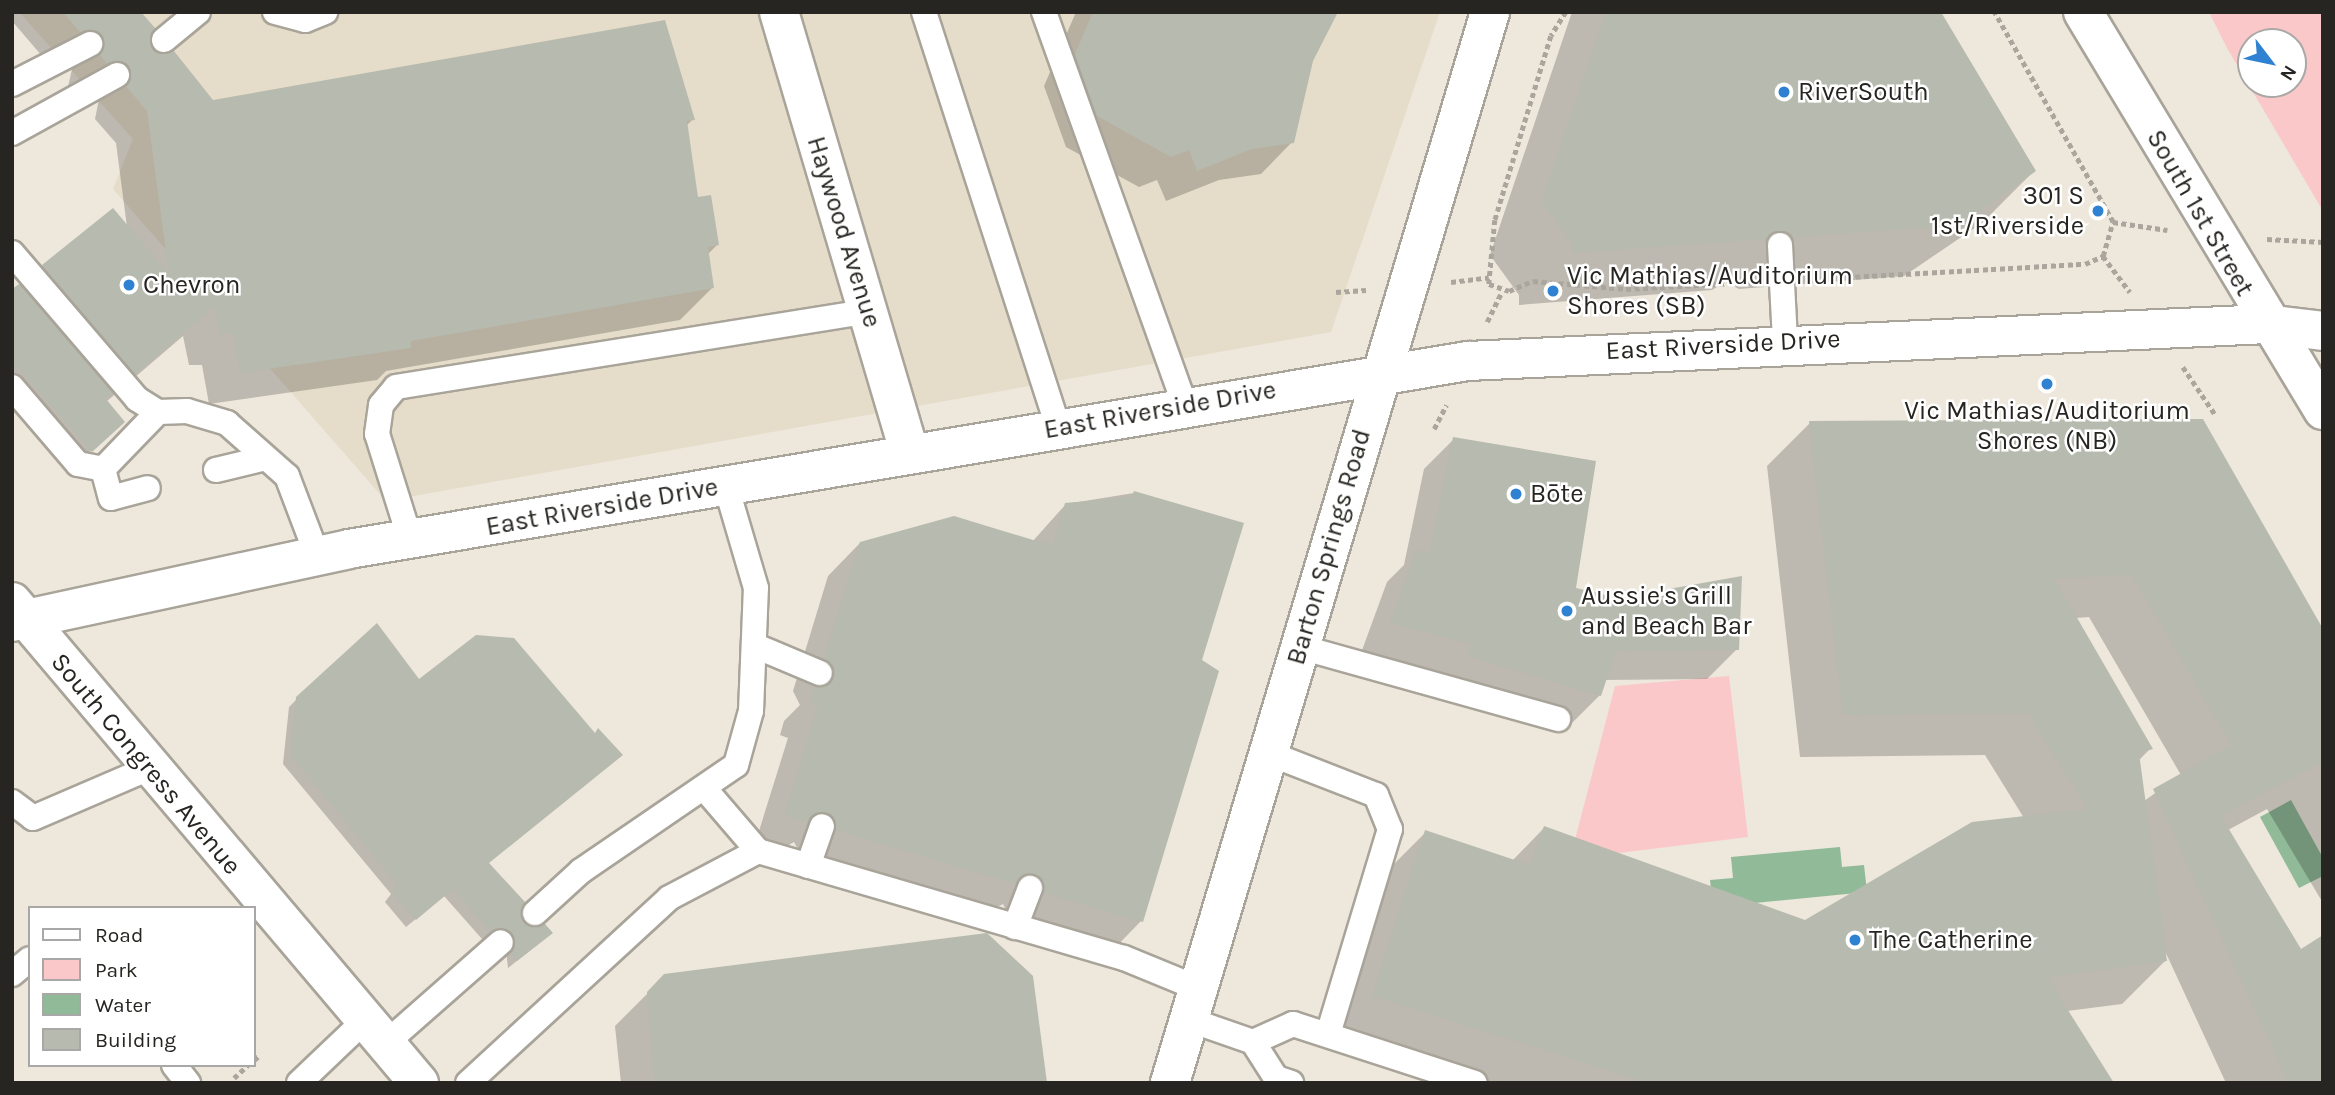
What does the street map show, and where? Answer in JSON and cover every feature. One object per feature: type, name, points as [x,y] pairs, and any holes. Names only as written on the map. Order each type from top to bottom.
[{"type":"main road","name":"Haywood Avenue","points":[[779,12],[910,453]]},
{"type":"main road","name":"Barton Springs Road","points":[[1170,1083],[1490,12]]},
{"type":"main road","name":"South 1st Street","points":[[2082,12],[2266,324],[2323,410]]},
{"type":"main road","name":"East Riverside Drive","points":[[17,614],[317,555],[1380,373],[1468,361],[1785,342],[2266,324],[2323,331]]},
{"type":"main road","name":"South Congress Avenue","points":[[17,614],[419,1083]]},
{"type":"lane","points":[[164,40],[198,12]]},
{"type":"lane","points":[[275,12],[305,20],[325,12]]},
{"type":"lane","points":[[924,12],[1058,428]]},
{"type":"lane","points":[[1044,12],[1185,406]]},
{"type":"lane","points":[[12,84],[90,44]]},
{"type":"lane","points":[[12,133],[117,75]]},
{"type":"lane","points":[[1780,245],[1785,342]]},
{"type":"lane","points":[[12,253],[137,399],[158,412],[187,411],[227,423],[287,476],[317,555]]},
{"type":"lane","points":[[410,539],[377,434],[382,404],[396,387],[868,311]]},
{"type":"lane","points":[[12,387],[78,464],[103,469]]},
{"type":"lane","points":[[103,469],[158,412]]},
{"type":"lane","points":[[216,470],[266,458]]},
{"type":"lane","points":[[103,469],[111,498],[148,488]]},
{"type":"lane","points":[[535,913],[581,871],[736,765],[751,711],[758,647],[756,588],[726,486]]},
{"type":"lane","points":[[758,647],[820,673]]},
{"type":"lane","points":[[1300,647],[1558,719]]},
{"type":"lane","points":[[1268,753],[1376,795],[1390,829],[1328,1034]]},
{"type":"lane","points":[[12,802],[33,818],[149,768]]},
{"type":"lane","points":[[704,788],[758,851],[1015,927],[1195,1004],[1252,1042],[1276,1078],[1291,1083]]},
{"type":"lane","points":[[808,866],[822,826]]},
{"type":"lane","points":[[468,1083],[669,898],[758,851]]},
{"type":"lane","points":[[1015,927],[1030,888]]},
{"type":"lane","points":[[299,1083],[500,942]]},
{"type":"lane","points":[[12,974],[28,961]]},
{"type":"lane","points":[[1252,1042],[1293,1024],[1328,1034],[1435,1076],[1475,1083]]},
{"type":"lane","points":[[176,1067],[188,1083]]},
{"type":"path","points":[[1566,12],[1551,36],[1495,220],[1489,270],[1497,291],[1532,281],[1579,281],[1626,289],[1753,282]]},
{"type":"path","points":[[1806,279],[2085,264],[2103,256],[2113,222],[1994,12]]},
{"type":"path","points":[[234,1078],[246,1067]]},
{"type":"shaded area","points":[[19,12],[1440,12],[1331,332],[386,501],[113,189],[133,139]]},
{"type":"green space","points":[[2209,12],[2323,12],[2323,211],[2256,98],[2307,98],[2307,28],[2237,28],[2237,65]]},
{"type":"green space","points":[[1729,676],[1748,837],[1570,859],[1615,686]]},
{"type":"water","points":[[2291,800],[2323,858],[2323,876],[2299,888],[2260,817]]},
{"type":"water","points":[[1840,847],[1842,867],[1864,865],[1867,892],[1713,907],[1710,880],[1733,878],[1731,857]]},
{"type":"building","points":[[63,12],[141,12],[155,28],[153,50],[174,51],[213,100],[665,20],[695,120],[687,121],[698,197],[711,195],[719,245],[708,247],[714,288],[411,341],[411,348],[240,373],[234,333],[220,334],[215,306],[135,374],[42,265],[113,208],[169,274],[147,111],[126,86],[130,68],[118,60],[107,64],[100,55],[103,37],[91,29],[80,32]]},
{"type":"building","points":[[1093,12],[1338,12],[1313,61],[1294,143],[1252,149],[1197,171],[1189,150],[1171,157],[1097,116],[1075,54]]},
{"type":"building","name":"RiverSouth","points":[[1606,12],[1941,12],[2036,171],[1959,225],[1792,237],[1779,230],[1767,239],[1571,253],[1571,242],[1542,202]]},
{"type":"building","points":[[19,284],[113,393],[106,399],[125,422],[92,452],[12,361],[12,289]]},
{"type":"building","points":[[2203,419],[2323,629],[2323,761],[2221,816],[2301,949],[2323,935],[2323,1083],[2289,1083],[2153,789],[2232,745],[2132,575],[2054,578],[2153,749],[2139,753],[2167,961],[2047,977],[2114,1083],[1649,1083],[1372,996],[1425,830],[1530,865],[1544,826],[1805,920],[1972,822],[2088,809],[2028,713],[1843,715],[1809,421]]},
{"type":"building","points":[[1453,437],[1596,461],[1576,588],[1618,598],[1742,576],[1739,650],[1616,651],[1601,696],[1468,656],[1471,644],[1390,623],[1417,550],[1430,553]]},
{"type":"building","points":[[1134,491],[1244,523],[1202,660],[1219,671],[1143,922],[1044,893],[1035,874],[1016,884],[836,830],[826,812],[808,822],[785,815],[818,706],[810,703],[815,687],[834,678],[824,659],[860,542],[954,516],[1053,546],[1065,503],[1132,497]]},
{"type":"building","points":[[377,623],[419,679],[476,635],[514,638],[595,733],[598,728],[623,755],[489,863],[525,902],[524,922],[545,924],[553,933],[517,961],[511,953],[513,933],[491,931],[453,889],[416,920],[392,892],[398,885],[291,755],[296,697]]},
{"type":"building","points":[[987,933],[1033,976],[1047,1083],[655,1083],[647,992],[664,974]]},
{"type":"place","name":"RiverSouth","points":[[1784,92]]},
{"type":"place","name":"301 S 1st/Riverside","points":[[2098,211]]},
{"type":"place","name":"Chevron","points":[[129,285]]},
{"type":"place","name":"Vic Mathias/Auditorium Shores (SB)","points":[[1553,291]]},
{"type":"place","name":"Vic Mathias/Auditorium Shores (NB)","points":[[2047,384]]},
{"type":"place","name":"Bōte","points":[[1516,494]]},
{"type":"place","name":"Aussie's Grill and Beach Bar","points":[[1567,611]]},
{"type":"place","name":"The Catherine","points":[[1855,940]]}]
